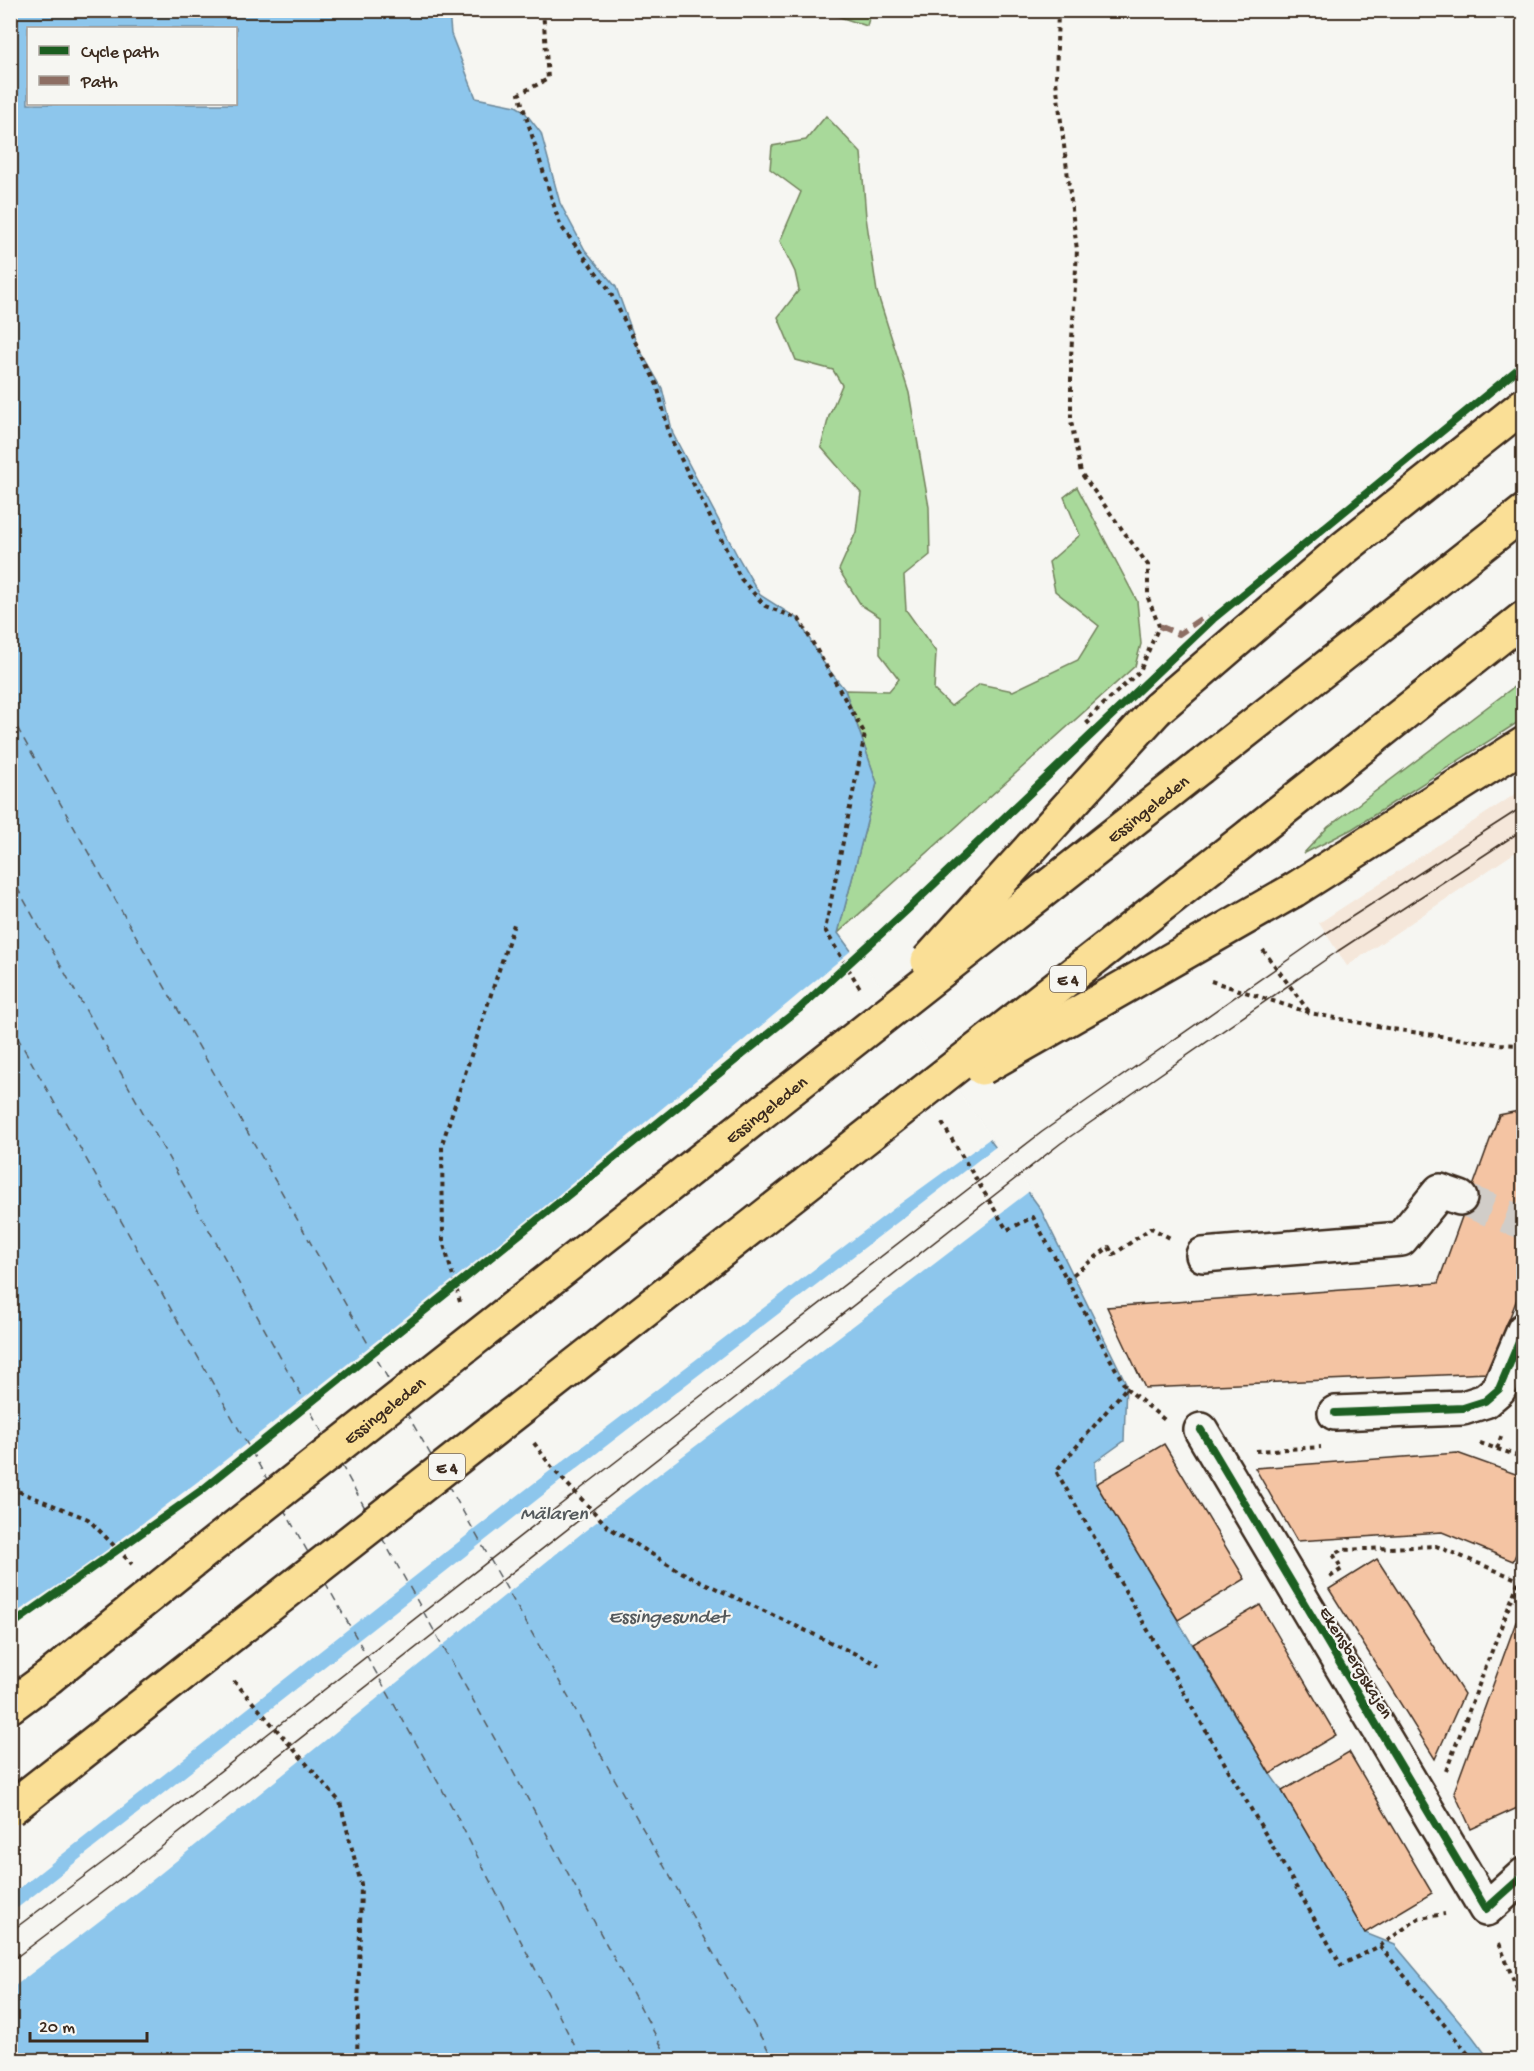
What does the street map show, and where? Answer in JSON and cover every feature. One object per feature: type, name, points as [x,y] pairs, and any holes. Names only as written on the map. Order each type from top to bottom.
[{"type":"highway","points":[[864,1031],[1156,709],[1344,548],[1524,405]]},
{"type":"highway","name":"Essingeleden","points":[[10,1706],[1524,512]]},
{"type":"highway","name":"E 4","points":[[10,1809],[884,1124],[1524,618]]},
{"type":"highway","points":[[884,1124],[1294,890],[1524,744]]},
{"type":"highway","points":[[10,1694],[48,1678]]},
{"type":"street","points":[[1203,1255],[1401,1239],[1440,1191],[1460,1198]]},
{"type":"street","points":[[1335,1413],[1462,1408],[1485,1401],[1499,1389],[1524,1330]]},
{"type":"street","name":"Ekensbergskajen","points":[[1201,1430],[1486,1909]]},
{"type":"street","points":[[1486,1909],[1524,1875]]},
{"type":"path","points":[[535,142],[519,94],[548,79],[543,10]]},
{"type":"path","points":[[1059,10],[1056,81],[1077,250],[1071,357],[1071,421],[1082,473],[1148,565],[1148,598],[1159,626],[1140,671],[1086,720]]},
{"type":"path","points":[[1089,737],[1097,729]]},
{"type":"path","points":[[841,971],[857,956]]},
{"type":"path","points":[[1283,977],[1310,1012]]},
{"type":"path","points":[[1202,978],[1310,1012],[1404,1030],[1496,1044],[1524,1045]]},
{"type":"path","points":[[1066,1280],[1109,1247],[1113,1255],[1151,1228]]},
{"type":"path","points":[[450,1290],[459,1283]]},
{"type":"path","points":[[1126,1388],[1166,1421]]},
{"type":"path","points":[[1255,1451],[1324,1447]]},
{"type":"path","points":[[10,1488],[88,1519],[133,1565]]},
{"type":"path","points":[[115,1553],[125,1546]]},
{"type":"path","points":[[1324,1571],[1329,1579],[1342,1569],[1334,1554],[1342,1550],[1436,1546],[1519,1580]]},
{"type":"path","points":[[1443,1778],[1524,1567]]},
{"type":"path","points":[[232,1678],[340,1802],[361,1884],[357,2061]]},
{"type":"path","points":[[1486,1909],[1524,2007]]},
{"type":"path","points":[[1341,1965],[1380,1946],[1419,1918]]},
{"type":"path","points":[[1380,1946],[1473,2060]]},
{"type":"shaded area","points":[[1523,789],[1523,847],[1347,966],[1319,923]]},
{"type":"green space","points":[[871,10],[867,26],[822,11]]},
{"type":"green space","points":[[826,116],[861,153],[866,217],[877,292],[909,393],[929,507],[930,555],[904,576],[906,610],[936,652],[934,690],[951,706],[980,684],[1013,691],[1078,660],[1099,626],[1055,591],[1049,562],[1080,535],[1064,497],[1077,487],[1137,601],[1141,644],[1135,666],[838,933],[877,783],[845,690],[889,691],[899,679],[880,654],[880,617],[861,605],[839,570],[856,532],[861,493],[821,447],[829,416],[842,385],[833,370],[796,360],[778,317],[799,290],[795,272],[780,241],[801,192],[770,169],[772,146],[806,140]]},
{"type":"green space","points":[[1523,680],[1523,719],[1352,829],[1303,854],[1328,827]]},
{"type":"water","name":"Mälaren","points":[[11,11],[449,11],[451,34],[476,98],[516,106],[524,111],[541,133],[560,203],[585,250],[616,287],[637,345],[662,388],[673,434],[738,557],[760,595],[798,619],[823,662],[845,690],[877,783],[838,933],[1040,1208],[1126,1383],[1124,1441],[1095,1462],[1096,1484],[1365,1933],[1395,1945],[1490,2060],[11,2060]]},
{"type":"pier","points":[[853,949],[992,1137],[901,1203],[508,1503],[11,1895],[11,1616],[111,1547],[345,1366],[539,1211]]},
{"type":"pier","points":[[998,1145],[1031,1190],[582,1533],[150,1882],[11,1989],[11,1913],[571,1473]]},
{"type":"building","points":[[1524,1110],[1524,1281],[1488,1373],[1145,1388],[1107,1307],[1438,1283],[1499,1115]]},
{"type":"building","points":[[1164,1444],[1245,1579],[1178,1620],[1096,1484]]},
{"type":"building","points":[[1457,1453],[1524,1477],[1524,1536],[1513,1561],[1442,1532],[1297,1541],[1255,1468]]},
{"type":"building","points":[[1377,1559],[1464,1694],[1435,1759],[1329,1589]]},
{"type":"building","points":[[1524,1600],[1524,1805],[1471,1829],[1454,1792]]},
{"type":"building","points":[[1260,1605],[1336,1735],[1270,1774],[1193,1644]]},
{"type":"building","points":[[1349,1752],[1432,1893],[1365,1933],[1282,1791]]},
{"type":"ferry route","points":[[10,715],[391,1384]]},
{"type":"ferry route","points":[[10,875],[325,1437]]},
{"type":"ferry route","points":[[10,1024],[268,1481]]},
{"type":"ferry route","points":[[406,1412],[432,1457]]},
{"type":"ferry route","points":[[341,1464],[366,1510]]},
{"type":"ferry route","points":[[448,1485],[774,2060]]},
{"type":"ferry route","points":[[283,1508],[309,1554]]},
{"type":"ferry route","points":[[382,1538],[510,1766],[669,2060]]},
{"type":"ferry route","points":[[325,1582],[452,1807],[582,2060]]},
{"type":"tunnel","points":[[1460,1198],[1524,1223]]},
{"type":"tram line","points":[[10,1932],[122,1848],[1042,1132],[1325,934],[1524,806]]},
{"type":"tram line","points":[[10,1962],[137,1866],[1061,1143],[1338,951],[1524,829]]},
{"type":"marked path","points":[[1159,626],[1179,634],[1202,618],[1213,619]]},
{"type":"cycle path","points":[[10,1626],[202,1490],[799,1009],[907,910],[1213,619],[1524,364]]},
{"type":"cycle path","points":[[1335,1413],[1463,1408],[1485,1401],[1499,1389],[1524,1330]]},
{"type":"cycle path","points":[[1201,1430],[1486,1909],[1524,1875]]},
{"type":"water label","name":"Essingesundet","points":[[668,1615]]}]
